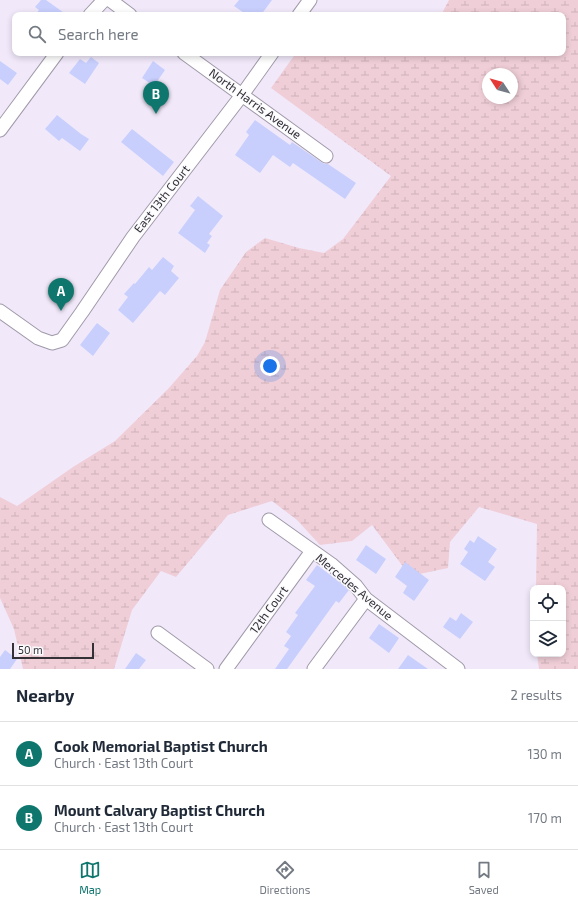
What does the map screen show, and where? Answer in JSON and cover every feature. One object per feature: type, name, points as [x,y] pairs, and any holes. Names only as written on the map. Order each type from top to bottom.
[{"type":"street","points":[[93,12],[104,0]]},
{"type":"street","points":[[110,0],[126,12]]},
{"type":"street","points":[[301,12],[310,0]]},
{"type":"street","points":[[0,130],[55,56]]},
{"type":"street","name":"North Harris Avenue","points":[[188,56],[326,156]]},
{"type":"street","name":"East 13th Court","points":[[0,311],[38,338],[52,343],[62,340],[133,237],[242,95],[270,56]]},
{"type":"street","name":"Mercedes Avenue","points":[[268,520],[331,564],[356,586],[366,599],[458,669]]},
{"type":"street","name":"12th Court","points":[[226,669],[312,551]]},
{"type":"street","points":[[314,669],[366,599]]},
{"type":"street","points":[[158,633],[207,669]]},
{"type":"green space","points":[[449,0],[578,0],[578,669],[539,669],[537,657],[566,657],[566,585],[536,585],[537,524],[479,507],[450,542],[448,568],[410,576],[372,525],[352,541],[320,545],[297,520],[272,501],[228,515],[176,577],[161,571],[132,610],[114,669],[23,669],[14,629],[0,598],[0,497],[17,506],[73,467],[115,441],[168,389],[197,356],[205,342],[220,290],[246,252],[265,238],[299,248],[324,253],[343,239],[391,176],[271,88],[294,56],[566,56],[566,12],[443,12]]},
{"type":"building","points":[[41,0],[46,0],[63,12],[37,12],[39,10],[35,7]]},
{"type":"building","points":[[239,0],[272,0],[263,12],[243,12],[234,6]]},
{"type":"building","points":[[91,57],[99,63],[85,84],[69,73],[80,59],[86,63]]},
{"type":"building","points":[[0,61],[17,73],[8,85],[0,79]]},
{"type":"building","points":[[153,61],[165,70],[154,86],[142,78]]},
{"type":"building","points":[[57,115],[89,139],[80,151],[62,138],[59,141],[45,129]]},
{"type":"building","points":[[255,120],[290,145],[292,142],[356,183],[345,199],[293,163],[290,167],[273,155],[260,173],[235,155],[249,135],[246,132]]},
{"type":"building","points":[[132,129],[174,162],[163,176],[121,142]]},
{"type":"building","points":[[198,196],[223,216],[209,234],[212,236],[207,243],[210,245],[205,253],[178,233],[195,210],[190,206]]},
{"type":"building","points":[[163,257],[174,266],[171,271],[179,278],[165,295],[160,291],[133,323],[118,310],[128,297],[124,294],[134,283],[135,284],[149,267],[152,270]]},
{"type":"building","points":[[97,323],[110,333],[93,356],[80,345]]},
{"type":"building","points":[[478,536],[497,549],[488,562],[495,567],[485,581],[460,564],[468,552],[464,549],[470,540],[474,543]]},
{"type":"building","points":[[366,545],[386,559],[376,574],[356,560]]},
{"type":"building","points":[[405,562],[429,580],[414,601],[403,593],[407,586],[395,577]]},
{"type":"building","points":[[317,565],[349,590],[339,603],[336,601],[287,669],[275,669],[289,649],[284,646],[291,636],[286,632],[298,615],[295,613],[315,586],[306,580]]},
{"type":"building","points":[[461,613],[473,622],[460,639],[443,627],[450,617],[456,621]]},
{"type":"building","points":[[379,624],[399,638],[389,653],[369,638]]},
{"type":"building","points":[[5,650],[17,659],[10,669],[0,669],[0,657]]},
{"type":"building","points":[[136,653],[146,660],[139,669],[125,669]]},
{"type":"building","points":[[408,655],[428,669],[398,669]]},
{"type":"place","name":"Mount Calvary Baptist Church","points":[[156,114]]},
{"type":"place","name":"Cook Memorial Baptist Church","points":[[61,311]]}]
